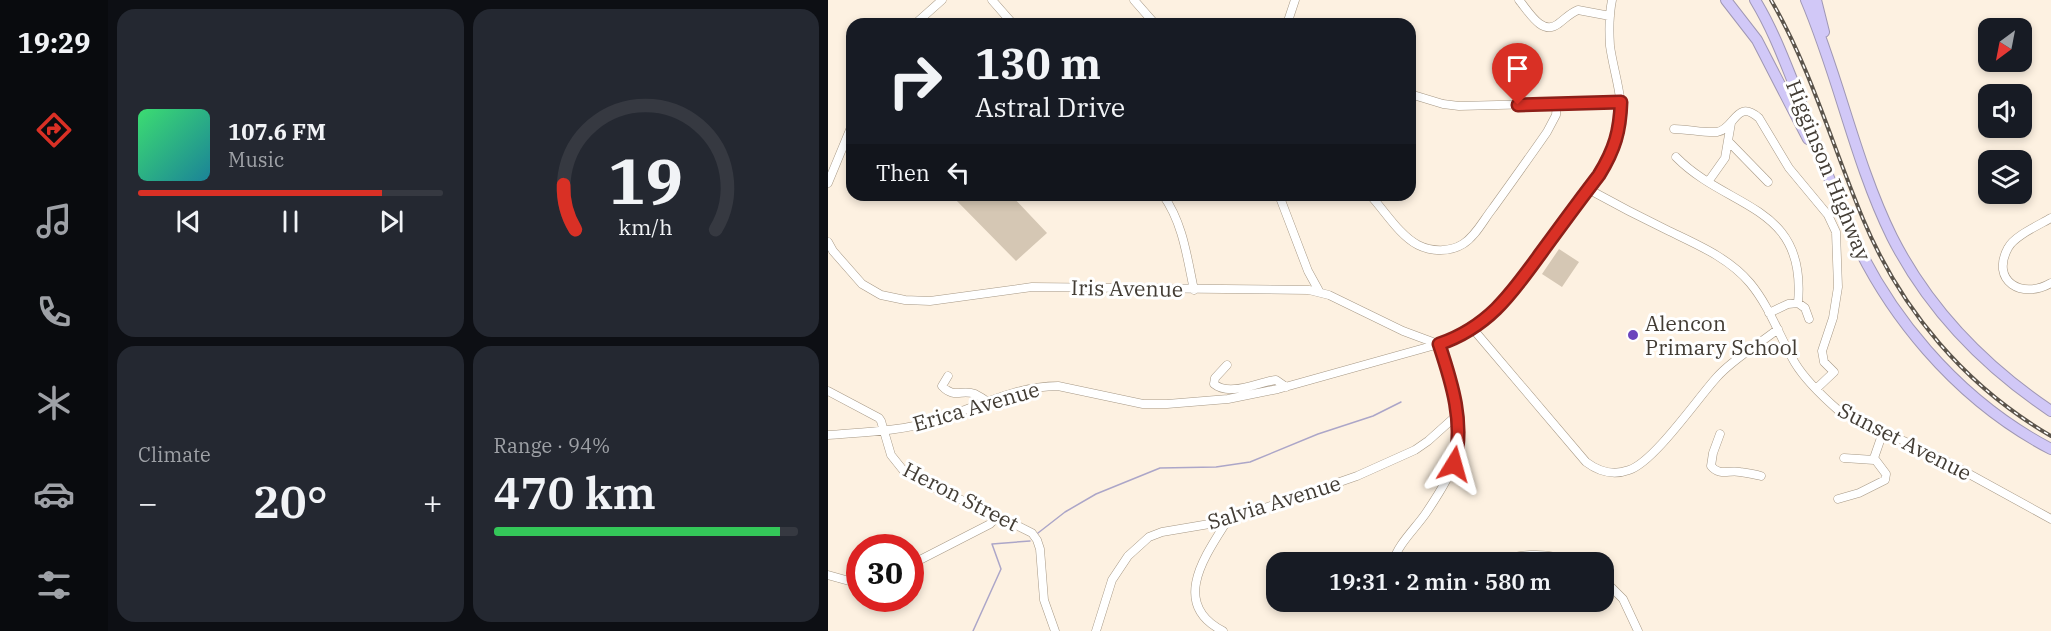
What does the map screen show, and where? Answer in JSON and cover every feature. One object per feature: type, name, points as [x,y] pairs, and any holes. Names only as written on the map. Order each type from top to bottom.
[{"type":"highway","points":[[1726,0],[1757,40],[1771,63],[1844,216]]},
{"type":"highway","name":"Higginson Highway","points":[[1755,0],[1783,55],[1844,216],[1865,261],[1882,289],[1928,352],[1968,391],[2008,423],[2051,449]]},
{"type":"highway","name":"Higginson Highway","points":[[1806,0],[1882,214],[1921,286],[1940,313],[1987,362],[2051,411]]},
{"type":"highway","points":[[1816,0],[1833,74]]},
{"type":"street","points":[[922,18],[942,0]]},
{"type":"street","points":[[992,0],[1008,18]]},
{"type":"street","points":[[1134,0],[1150,18]]},
{"type":"street","points":[[1289,18],[1295,0]]},
{"type":"street","points":[[1519,0],[1537,22],[1546,28],[1554,27],[1578,10],[1610,16]]},
{"type":"street","name":"Erica Avenue","points":[[828,435],[931,421],[1030,388],[1044,386],[1058,386],[1121,401],[1154,405],[1228,399],[1286,387],[1439,344],[1473,329],[1511,295],[1605,165],[1616,142],[1621,102],[1610,47],[1612,0]]},
{"type":"street","points":[[1416,96],[1459,106],[1621,102]]},
{"type":"street","points":[[1375,201],[1405,235],[1427,249],[1452,248],[1464,243],[1479,226],[1547,132],[1556,115],[1557,103]]},
{"type":"street","points":[[1674,129],[1716,132],[1722,130],[1741,112],[1754,113],[1789,168],[1828,215],[1836,232],[1838,287],[1833,318],[1822,351],[1824,362],[1834,372],[1816,389]]},
{"type":"street","points":[[1708,182],[1723,163],[1731,122]]},
{"type":"street","points":[[828,183],[846,140]]},
{"type":"street","points":[[1728,142],[1768,182]]},
{"type":"street","points":[[1676,157],[1696,175],[1740,199],[1781,231],[1797,266],[1800,284],[1798,303]]},
{"type":"street","name":"Sunset Avenue","points":[[1588,189],[1728,263],[1749,282],[1769,313],[1795,363],[1816,389],[1838,410],[1940,458],[2051,519]]},
{"type":"street","points":[[1167,201],[1181,231],[1194,290]]},
{"type":"street","points":[[1281,201],[1308,271],[1319,291]]},
{"type":"street","points":[[2051,218],[2009,246],[2004,265],[2006,277],[2017,288],[2036,289],[2051,283]]},
{"type":"street","name":"Iris Avenue","points":[[828,242],[862,284],[881,295],[905,300],[930,300],[1032,287],[1319,291],[1403,331],[1439,344]]},
{"type":"street","points":[[1769,313],[1788,304],[1798,303],[1804,308],[1809,319]]},
{"type":"street","points":[[1473,329],[1586,462],[1596,470],[1610,472],[1630,470],[1649,456],[1717,377],[1778,329]]},
{"type":"street","points":[[1398,552],[1436,497],[1454,464],[1459,442],[1455,400],[1439,344]]},
{"type":"street","points":[[1227,365],[1214,382],[1220,388],[1235,389],[1276,380],[1286,387]]},
{"type":"street","points":[[948,376],[942,386],[948,391],[975,394],[988,402]]},
{"type":"street","points":[[828,391],[879,417],[883,429]]},
{"type":"street","name":"Salvia Avenue","points":[[1096,631],[1112,580],[1128,556],[1149,537],[1162,532],[1227,521],[1329,487],[1388,463],[1428,441],[1457,415]]},
{"type":"street","name":"Heron Street","points":[[883,429],[891,455],[903,470],[939,490],[1025,528],[1037,540],[1040,549],[1044,600],[1055,631]]},
{"type":"street","points":[[1874,460],[1883,432]]},
{"type":"street","points":[[1719,434],[1711,466],[1714,470],[1738,471],[1761,476]]},
{"type":"street","points":[[1838,499],[1872,488],[1885,480],[1886,474],[1874,460],[1844,458]]},
{"type":"street","points":[[924,558],[990,524],[998,516]]},
{"type":"street","points":[[1223,631],[1201,613],[1197,605],[1196,583],[1198,572],[1227,521]]},
{"type":"street","points":[[828,575],[846,580]]},
{"type":"street","points":[[1614,590],[1623,599],[1638,631]]},
{"type":"shaded area","points":[[957,201],[1017,201],[1047,233],[1016,261]]},
{"type":"shaded area","points":[[1559,249],[1579,262],[1562,287],[1542,274]]},
{"type":"waterway","points":[[1038,533],[1065,512],[1096,494],[1160,468],[1216,467],[1250,462],[1318,434],[1373,416],[1401,402]]},
{"type":"waterway","points":[[973,631],[1001,569],[992,544],[1030,541]]},
{"type":"railway","points":[[1771,0],[1810,80],[1863,219],[1896,284],[1939,343],[1964,369],[1991,394],[2051,436]]},
{"type":"place","name":"Alencon Primary School","points":[[1633,335]]},
{"type":"route","points":[[1454,464],[1459,436],[1457,415],[1439,344],[1473,329],[1511,295],[1599,175],[1611,154],[1619,133],[1621,102],[1518,105]]}]
